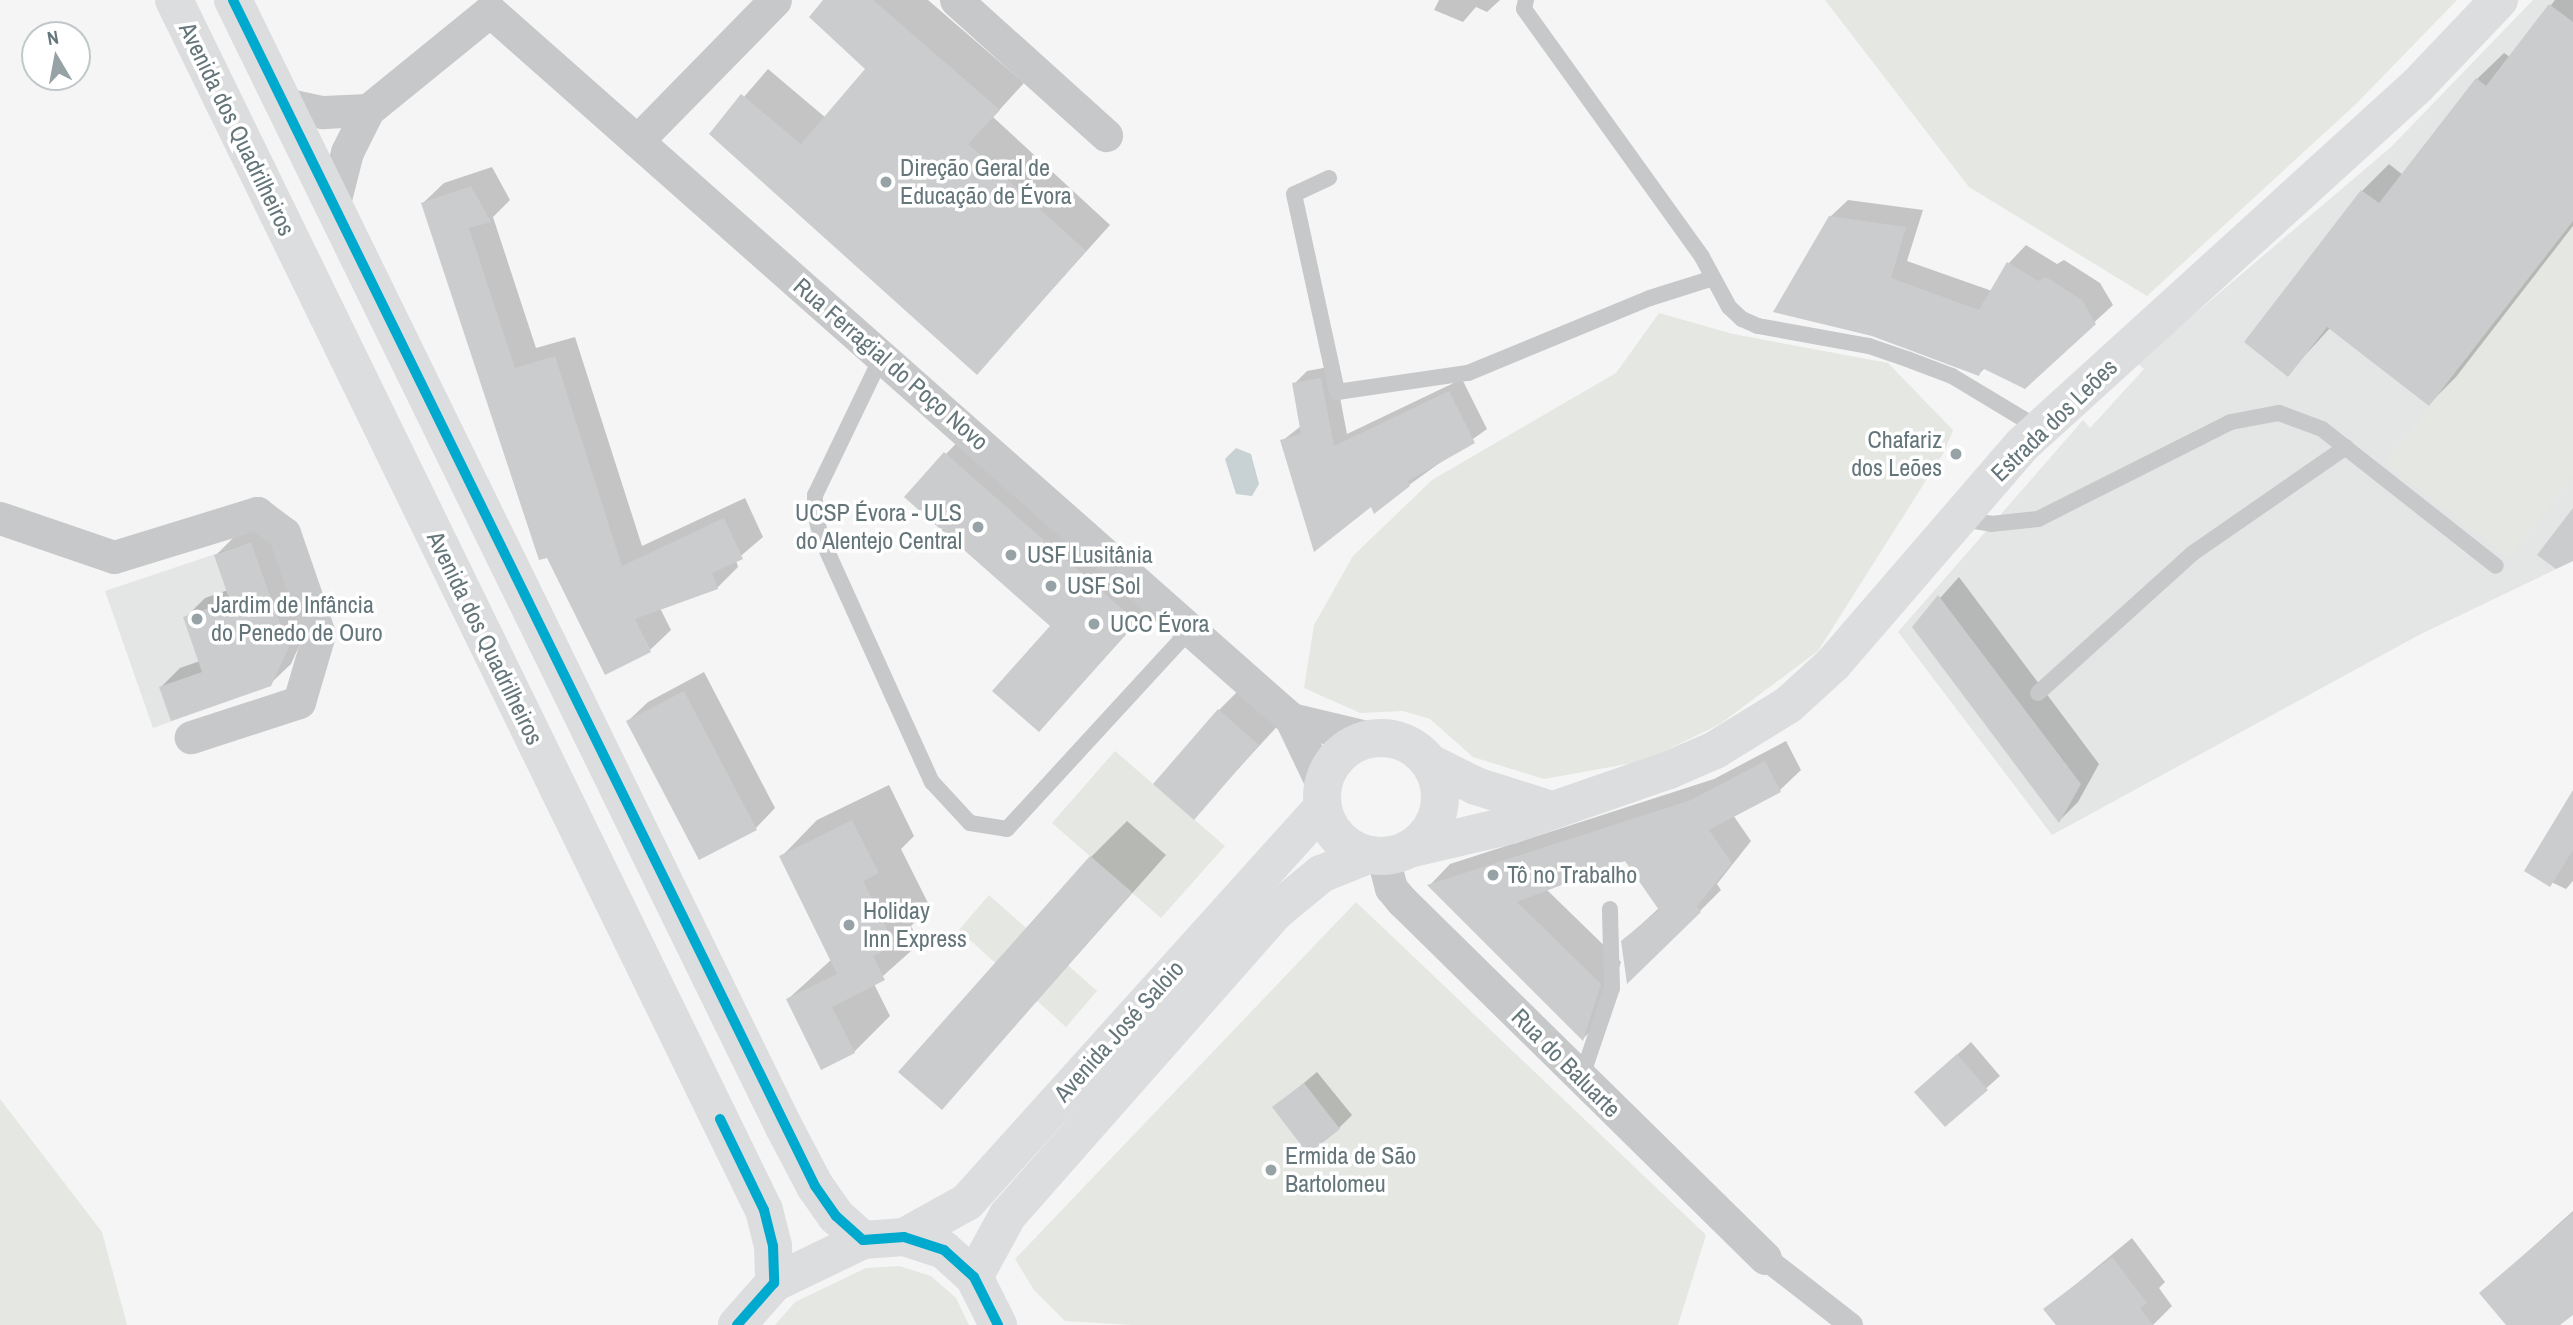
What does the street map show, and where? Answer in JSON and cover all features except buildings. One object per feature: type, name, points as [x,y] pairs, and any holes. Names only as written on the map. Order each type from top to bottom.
[{"type":"main road","name":"Avenida dos Quadrilheiros","points":[[174,0],[764,1210],[773,1247],[775,1283]]},
{"type":"main road","points":[[233,0],[784,1127],[815,1186],[836,1216],[863,1240]]},
{"type":"main road","name":"Estrada dos Leões","points":[[1548,808],[1669,770],[1715,750],[1788,705],[1833,664],[2040,429],[2417,86],[2499,0]]},
{"type":"main road","points":[[1432,764],[1441,786],[1440,810],[1431,831],[1388,854],[1347,846],[1331,830],[1322,796],[1332,762],[1349,746],[1371,738],[1394,738],[1416,748],[1432,764],[1476,786],[1548,808]]},
{"type":"main road","name":"Avenida José Saloio","points":[[904,1237],[967,1202],[1322,796]]},
{"type":"main road","name":"Avenida José Saloio","points":[[974,1277],[1008,1215],[1275,912],[1321,874],[1388,854],[1511,825],[1548,808]]},
{"type":"main road","points":[[743,1321],[775,1283],[863,1240],[904,1237],[944,1250],[974,1277],[998,1325]]},
{"type":"street","points":[[637,141],[775,0]]},
{"type":"street","points":[[956,0],[1106,135]]},
{"type":"street","points":[[333,207],[347,152],[368,110],[484,5]]},
{"type":"street","name":"Rua Ferragial do Poço Novo","points":[[484,5],[1291,719]]},
{"type":"street","points":[[284,104],[323,112],[368,110]]},
{"type":"street","points":[[0,517],[114,557],[257,513],[284,533],[319,634],[299,702],[191,737]]},
{"type":"street","points":[[1291,719],[1371,738]]},
{"type":"street","points":[[1291,719],[1322,796]]},
{"type":"street","name":"Rua do Baluarte","points":[[1388,854],[1391,888],[1402,901],[1765,1258]]},
{"type":"street","points":[[1765,1258],[1851,1325]]},
{"type":"lane","points":[[1526,0],[1524,9],[1713,278],[1729,307],[1742,319],[1758,326],[1869,346],[1907,359],[1952,376],[2040,429]]},
{"type":"lane","points":[[1329,178],[1294,194],[1337,392],[1468,373],[1650,298],[1713,278]]},
{"type":"lane","points":[[882,356],[815,495],[815,514],[822,540],[932,782],[970,823],[1007,829],[1191,629]]},
{"type":"lane","points":[[1958,519],[1991,524],[2038,519],[2231,422],[2279,413],[2322,429],[2496,566]]},
{"type":"lane","points":[[2038,693],[2193,553],[2346,447]]},
{"type":"lane","points":[[1581,1079],[1612,988],[1610,909]]},
{"type":"shaded area","points":[[1825,0],[2457,0],[2356,104],[2147,296],[1969,187]]},
{"type":"shaded area","points":[[2533,0],[2573,0],[2573,561],[2419,635],[2052,835],[1898,632],[2083,420],[2090,428],[2144,369],[2137,363],[2391,147]]},
{"type":"shaded area","points":[[2573,221],[2573,475],[2509,557],[2385,464]]},
{"type":"shaded area","points":[[1659,313],[1733,334],[1888,363],[1953,430],[1944,452],[1818,651],[1720,724],[1644,761],[1544,779],[1473,757],[1430,719],[1403,711],[1360,713],[1304,688],[1314,625],[1353,556],[1432,480],[1616,373]]},
{"type":"shaded area","points":[[1236,448],[1251,454],[1259,484],[1252,496],[1236,494],[1225,459]]},
{"type":"shaded area","name":"Jardim de Infância do Penedo de Ouro","points":[[251,542],[289,647],[271,686],[153,728],[105,591]]},
{"type":"shaded area","points":[[1115,751],[1225,846],[1161,918],[1052,823]]},
{"type":"shaded area","points":[[989,895],[1097,991],[1066,1027],[959,930]]},
{"type":"shaded area","points":[[1356,902],[1706,1235],[1678,1325],[1132,1325],[1065,1321],[1034,1290],[1015,1259]]},
{"type":"shaded area","points":[[0,1099],[102,1232],[127,1325],[0,1325]]},
{"type":"shaded area","points":[[899,1266],[931,1276],[956,1298],[969,1325],[775,1325],[795,1302],[866,1268]]},
{"type":"transit line","points":[[233,0],[815,1186],[836,1216],[863,1240],[904,1237],[944,1250],[974,1277],[998,1325]]},
{"type":"transit line","points":[[720,1119],[764,1210],[773,1246],[774,1283],[737,1325]]},
{"type":"place","name":"Direção Geral de Educação de Évora","points":[[886,182]]},
{"type":"place","name":"Chafariz dos Leões","points":[[1956,454]]},
{"type":"place","name":"UCSP Évora - ULS do Alentejo Central","points":[[978,527]]},
{"type":"place","name":"USF Lusitânia","points":[[1011,555]]},
{"type":"place","name":"USF Sol","points":[[1051,586]]},
{"type":"place","name":"Jardim de Infância do Penedo de Ouro","points":[[197,619]]},
{"type":"place","name":"UCC Évora","points":[[1094,624]]},
{"type":"place","name":"Tô no Trabalho","points":[[1493,875]]},
{"type":"place","name":"Holiday Inn Express","points":[[849,925]]},
{"type":"place","name":"Ermida de São Bartolomeu","points":[[1271,1170]]}]
